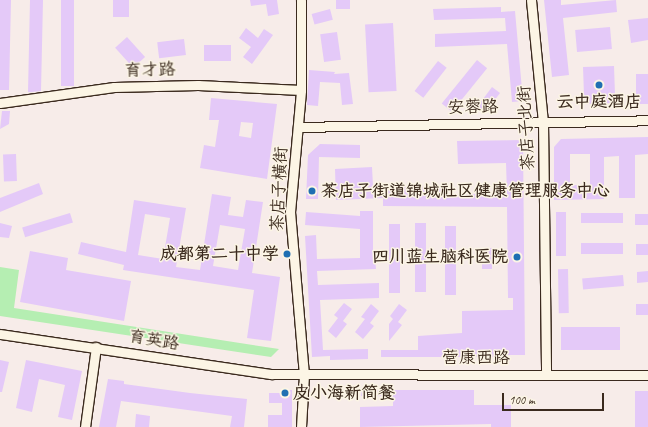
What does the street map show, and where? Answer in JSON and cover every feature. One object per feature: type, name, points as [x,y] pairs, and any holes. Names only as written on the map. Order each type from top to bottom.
[{"type":"street","name":"茶店子横街","points":[[301,0],[301,90],[299,127],[290,212],[304,375],[301,427]]},
{"type":"street","name":"茶店子北街","points":[[532,0],[543,122],[546,374]]},
{"type":"street","name":"育才路","points":[[0,103],[114,87],[198,85],[301,90]]},
{"type":"street","name":"安蓉路","points":[[299,127],[648,120]]},
{"type":"street","name":"育英路","points":[[0,334],[271,374],[304,375]]},
{"type":"street","points":[[85,427],[96,347]]},
{"type":"street","name":"营康西路","points":[[304,375],[648,375]]},
{"type":"green space","points":[[0,267],[19,270],[14,308],[279,349],[271,357],[0,316]]},
{"type":"building","points":[[0,0],[11,0],[9,90],[0,90]]},
{"type":"building","points":[[30,0],[43,0],[41,91],[28,92]]},
{"type":"building","points":[[61,0],[74,0],[74,86],[61,86]]},
{"type":"building","points":[[113,0],[129,0],[129,17],[113,17]]},
{"type":"building","points":[[250,0],[277,0],[279,14],[268,16],[266,4],[251,6]]},
{"type":"building","points":[[336,0],[350,0],[350,9],[336,9]]},
{"type":"building","points":[[544,0],[561,0],[561,5],[616,0],[617,12],[563,18],[569,75],[552,77]]},
{"type":"building","points":[[501,7],[501,12],[515,11],[523,101],[512,102],[507,44],[435,47],[435,34],[506,31],[505,18],[434,20],[433,9]]},
{"type":"building","points":[[330,9],[333,20],[314,25],[312,14]]},
{"type":"building","points":[[648,18],[648,40],[631,43],[628,20]]},
{"type":"building","points":[[393,23],[397,91],[369,92],[365,24]]},
{"type":"building","points":[[610,27],[612,49],[577,52],[575,30]]},
{"type":"building","points":[[246,28],[258,38],[264,29],[273,35],[252,64],[243,57],[251,47],[239,38]]},
{"type":"building","points":[[337,32],[341,60],[324,62],[320,34]]},
{"type":"building","points":[[127,37],[145,57],[133,68],[115,48]]},
{"type":"building","points":[[184,39],[186,55],[159,58],[157,42]]},
{"type":"building","points":[[204,45],[231,45],[231,61],[204,61]]},
{"type":"building","points":[[477,60],[487,68],[452,112],[442,104]]},
{"type":"building","points":[[438,61],[447,68],[423,98],[415,91]]},
{"type":"building","name":"云中庭酒店","points":[[614,66],[615,103],[584,104],[583,67]]},
{"type":"building","points":[[309,70],[335,72],[334,74],[349,73],[353,104],[342,105],[340,83],[320,82],[318,106],[307,105]]},
{"type":"building","points":[[636,74],[648,74],[648,104],[636,104]]},
{"type":"building","points":[[492,87],[500,93],[486,112],[478,106]]},
{"type":"building","points":[[211,98],[277,104],[267,179],[200,168],[204,145],[215,147],[219,120],[209,120]],"holes":[[[241,122],[253,123],[251,138],[239,136]]]},
{"type":"building","points":[[2,111],[10,111],[9,124],[0,129]]},
{"type":"building","points":[[648,137],[648,154],[635,155],[635,198],[619,198],[619,156],[604,157],[604,199],[554,200],[554,147],[561,139]],"holes":[[[570,154],[590,154],[590,185],[570,185]]]},
{"type":"building","points":[[523,140],[525,355],[505,355],[505,357],[381,357],[381,350],[418,350],[418,336],[462,333],[462,311],[513,310],[513,298],[508,298],[507,207],[383,206],[383,198],[336,200],[335,169],[372,167],[373,186],[447,187],[447,194],[507,194],[506,163],[458,164],[457,141]]},
{"type":"building","points":[[320,144],[360,145],[360,158],[319,157],[318,199],[306,199],[308,155]]},
{"type":"building","points":[[3,154],[16,154],[17,181],[4,181]]},
{"type":"building","points":[[39,183],[43,194],[0,212],[0,198]]},
{"type":"building","points":[[212,194],[231,197],[228,215],[243,217],[246,200],[263,202],[252,273],[280,277],[271,341],[247,338],[254,290],[123,270],[124,265],[78,254],[81,242],[126,252],[134,200],[186,208],[176,267],[200,270]],"holes":[[[145,214],[170,218],[163,259],[138,255]],[[220,225],[245,229],[238,270],[213,266]]]},
{"type":"building","points":[[360,211],[373,211],[373,257],[375,257],[376,269],[317,271],[318,285],[379,283],[379,298],[320,300],[323,350],[368,349],[368,359],[330,360],[330,356],[312,357],[305,236],[316,235],[317,259],[360,258],[360,229],[305,225],[306,212],[360,216]]},
{"type":"building","points":[[556,212],[566,212],[566,256],[556,256]]},
{"type":"building","points":[[70,213],[73,223],[25,237],[22,228]]},
{"type":"building","points":[[581,213],[623,213],[623,223],[581,223]]},
{"type":"building","points":[[635,214],[648,214],[648,225],[635,225]]},
{"type":"building","points":[[0,223],[12,226],[9,238],[0,237]]},
{"type":"building","points":[[415,223],[426,223],[426,292],[415,292]]},
{"type":"building","points":[[389,224],[400,224],[400,293],[389,293]]},
{"type":"building","points":[[445,226],[456,226],[456,295],[445,295]]},
{"type":"building","points":[[581,243],[623,243],[623,254],[581,254]]},
{"type":"building","points":[[636,244],[648,244],[648,255],[636,255]]},
{"type":"building","points":[[482,248],[492,248],[492,269],[482,269]]},
{"type":"building","points":[[30,251],[68,258],[66,270],[131,281],[124,321],[20,302]]},
{"type":"building","points":[[558,269],[568,269],[569,313],[559,313]]},
{"type":"building","points":[[648,271],[648,282],[637,283],[637,272]]},
{"type":"building","points":[[623,275],[624,286],[583,290],[582,279]]},
{"type":"building","points":[[344,303],[352,309],[343,321],[347,324],[336,338],[328,331],[338,318],[334,315]]},
{"type":"building","points":[[371,304],[379,311],[370,323],[374,326],[363,339],[355,332],[365,319],[361,317]]},
{"type":"building","points":[[399,304],[407,310],[398,322],[402,325],[389,341],[389,324],[393,319],[390,316]]},
{"type":"building","points":[[636,304],[648,304],[648,315],[636,315]]},
{"type":"building","points":[[561,327],[620,327],[620,350],[561,350]]},
{"type":"building","points":[[0,360],[9,362],[2,392],[0,392]]},
{"type":"building","points":[[26,360],[82,371],[72,420],[58,417],[65,385],[39,379],[32,412],[16,408]]},
{"type":"building","points":[[108,379],[124,381],[124,384],[247,399],[244,427],[230,427],[232,416],[121,401],[116,427],[99,427]]},
{"type":"building","points":[[282,390],[292,390],[292,427],[268,427],[268,415],[282,415],[282,403],[269,403],[269,393],[282,393]]},
{"type":"building","points":[[362,390],[474,390],[474,405],[511,405],[511,427],[491,427],[491,424],[360,427],[360,407],[393,406],[393,396],[361,396]]},
{"type":"building","points":[[635,391],[648,391],[648,427],[635,427]]},
{"type":"building","points":[[136,414],[150,416],[149,427],[135,427]]},
{"type":"place","name":"云中庭酒店","points":[[599,85]]},
{"type":"place","name":"茶店子街道锦城社区健康管理服务中心","points":[[312,191]]},
{"type":"place","name":"成都第二十中学","points":[[287,254]]},
{"type":"place","name":"四川蓝生脑科医院","points":[[517,257]]},
{"type":"place","name":"皮小海新简餐","points":[[285,393]]}]
